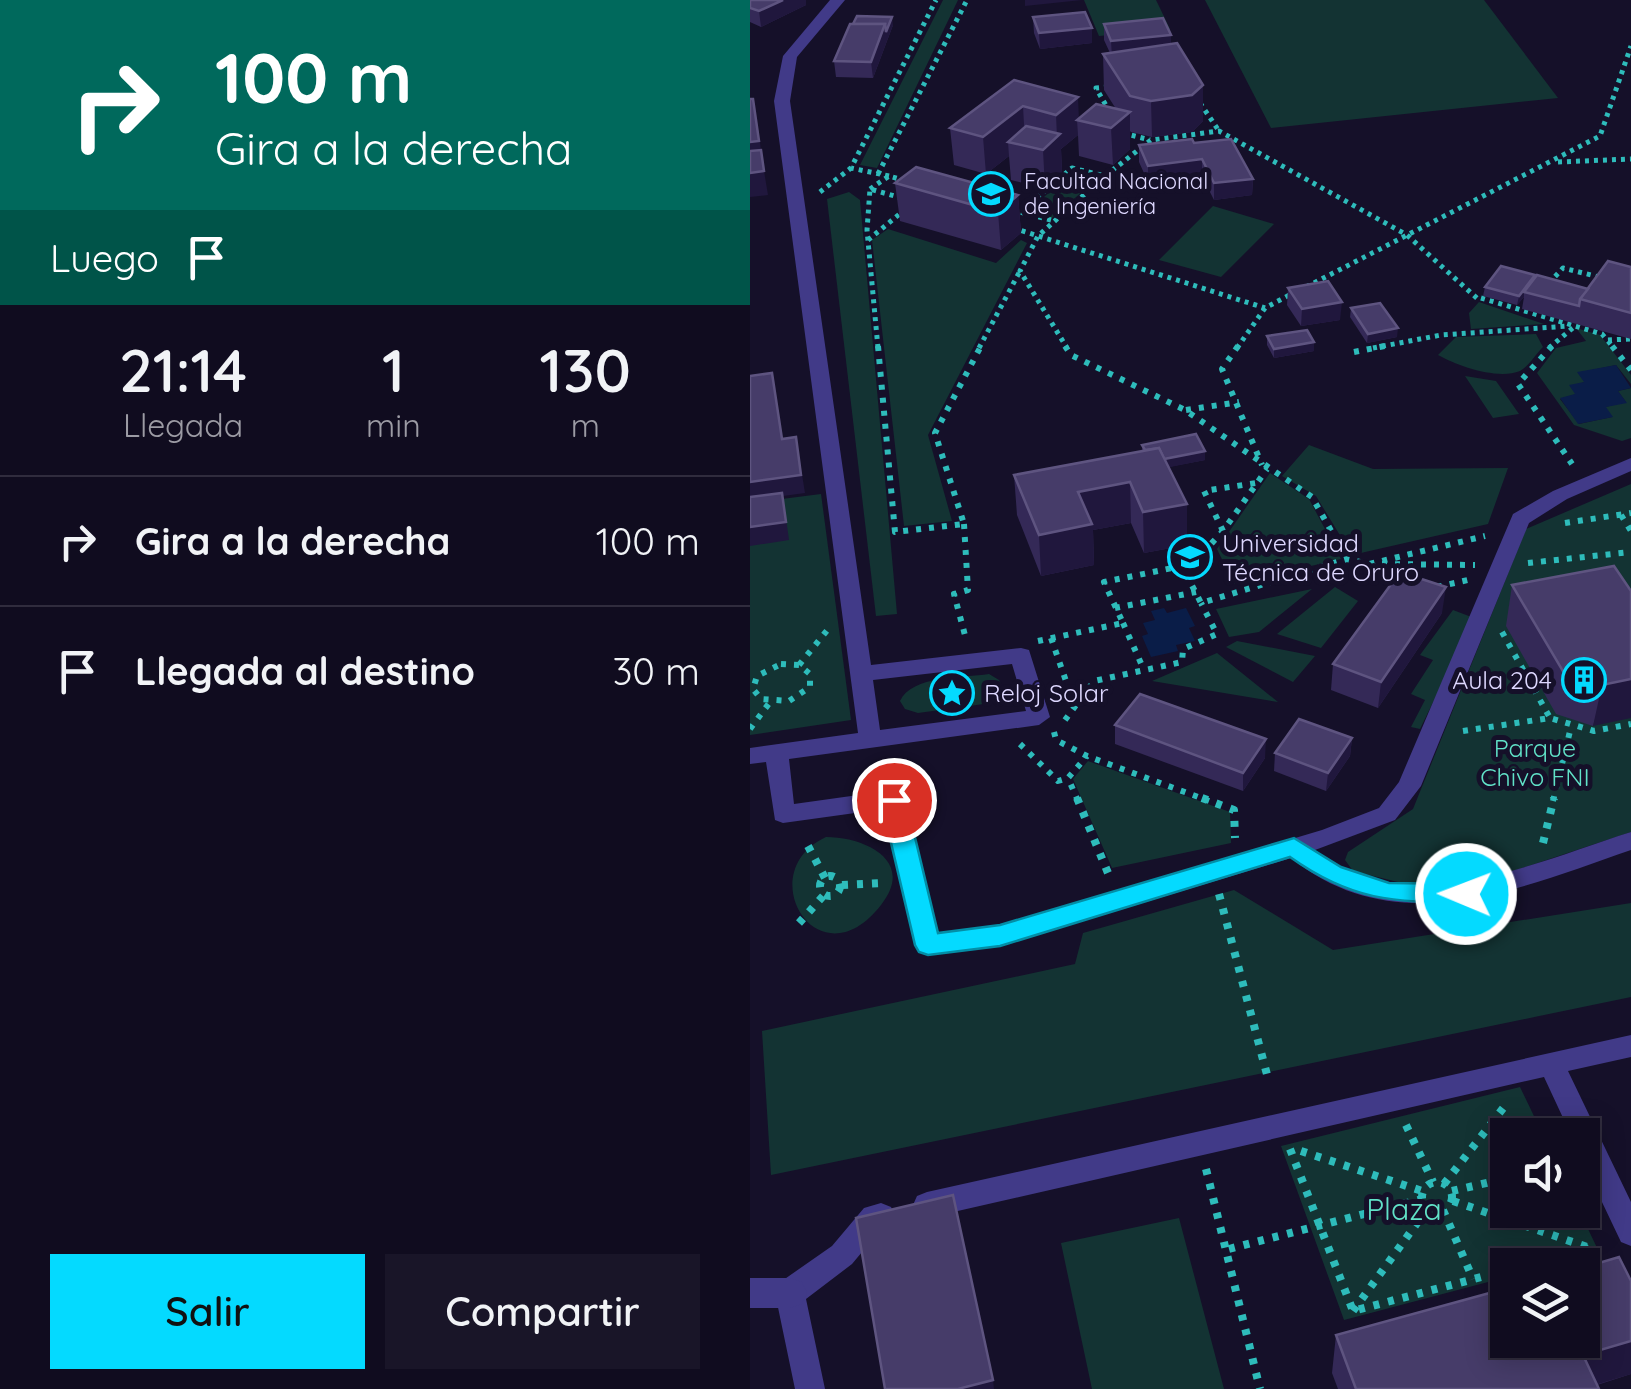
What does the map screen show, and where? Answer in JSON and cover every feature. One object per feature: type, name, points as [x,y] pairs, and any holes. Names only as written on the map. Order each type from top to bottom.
[{"type":"street","points":[[750,1293],[790,1293]]},
{"type":"lane","points":[[838,0],[790,56],[782,101],[870,739]]},
{"type":"lane","points":[[776,752],[783,814],[894,800],[928,945],[1000,936],[1294,847],[1387,814],[1424,758],[1520,519],[1560,494],[1631,464]]},
{"type":"lane","points":[[750,756],[1039,717],[1021,655],[863,674]]},
{"type":"lane","points":[[1294,847],[1332,874],[1388,893],[1466,894],[1631,841]]},
{"type":"lane","points":[[810,1389],[790,1293],[842,1255],[874,1218],[1631,1046]]},
{"type":"lane","points":[[1551,1064],[1631,1233]]},
{"type":"path","points":[[819,192],[851,168],[936,0]]},
{"type":"path","points":[[878,174],[966,0]]},
{"type":"path","points":[[1185,572],[1223,530],[1264,468],[1222,369],[1265,308],[1600,136],[1631,46]]},
{"type":"path","points":[[1113,86],[1096,88],[1124,134],[1151,140],[1218,131]]},
{"type":"path","points":[[1192,90],[1218,131],[1407,235],[1480,300],[1602,334],[1631,369]]},
{"type":"path","points":[[971,653],[954,594],[968,590],[964,524],[936,433],[1038,236],[1051,220],[1151,140]]},
{"type":"path","points":[[1552,162],[1631,159]]},
{"type":"path","points":[[851,168],[908,181]]},
{"type":"path","points":[[1020,212],[1072,168],[1104,176]]},
{"type":"path","points":[[870,189],[889,176]]},
{"type":"path","points":[[870,189],[868,240],[894,532],[964,524]]},
{"type":"path","points":[[868,240],[915,202],[870,189]]},
{"type":"path","points":[[1006,208],[1051,220]]},
{"type":"path","points":[[1005,226],[1265,308]]},
{"type":"path","points":[[1534,279],[1550,283],[1563,268],[1614,280]]},
{"type":"path","points":[[1020,271],[1071,356],[1185,410],[1312,498],[1347,559]]},
{"type":"path","points":[[1480,300],[1490,286]]},
{"type":"path","points":[[1354,352],[1441,335],[1575,326]]},
{"type":"path","points":[[1575,326],[1538,358],[1518,384],[1578,472]]},
{"type":"path","points":[[1607,340],[1631,339]]},
{"type":"path","points":[[1185,410],[1239,402]]},
{"type":"path","points":[[1223,530],[1204,491],[1257,483]]},
{"type":"path","points":[[1563,523],[1631,513]]},
{"type":"path","points":[[1622,515],[1631,531]]},
{"type":"path","points":[[1370,564],[1496,534],[1490,550]]},
{"type":"path","points":[[1526,563],[1631,552]]},
{"type":"path","points":[[1201,603],[1347,559],[1370,564],[1483,565],[1478,578],[1427,589]]},
{"type":"path","points":[[1370,564],[1401,580],[1388,590]]},
{"type":"path","points":[[1144,670],[1104,582],[1182,566],[1217,634],[1184,648],[1182,662],[1094,681],[1075,708],[1056,725],[1056,740],[1087,756],[1234,810],[1235,847]]},
{"type":"path","points":[[1116,608],[1196,592]]},
{"type":"path","points":[[1032,643],[1122,623]]},
{"type":"path","points":[[799,666],[833,624]]},
{"type":"path","points":[[1499,627],[1550,718]]},
{"type":"path","points":[[1051,638],[1075,708]]},
{"type":"path","points":[[781,664],[799,666],[810,674],[810,687],[788,701],[770,702],[753,689],[757,676],[781,664]]},
{"type":"path","points":[[750,730],[770,702]]},
{"type":"path","points":[[1463,732],[1550,718],[1594,731],[1631,724]]},
{"type":"path","points":[[1539,859],[1572,727]]},
{"type":"path","points":[[1040,764],[1058,780],[1068,778],[1087,756]]},
{"type":"path","points":[[1068,778],[1108,873]]},
{"type":"path","points":[[808,846],[826,878]]},
{"type":"path","points":[[825,894],[818,886],[826,878],[837,878],[842,885]]},
{"type":"path","points":[[842,885],[883,883]]},
{"type":"path","points":[[1216,883],[1269,1082]]},
{"type":"path","points":[[799,923],[825,894],[836,893],[842,885]]},
{"type":"path","points":[[1443,1210],[1450,1192],[1516,1092]]},
{"type":"path","points":[[1404,1120],[1433,1182],[1590,1248]]},
{"type":"path","points":[[1198,1144],[1229,1249],[1260,1389]]},
{"type":"path","points":[[1352,1311],[1290,1148],[1424,1199],[1443,1210],[1473,1279]]},
{"type":"path","points":[[1352,1311],[1433,1182]]},
{"type":"path","points":[[1450,1192],[1490,1182]]},
{"type":"path","points":[[1229,1249],[1424,1199]]},
{"type":"path","points":[[1352,1311],[1490,1275]]},
{"type":"green space","points":[[943,0],[958,0],[877,168],[860,165]]},
{"type":"green space","points":[[1084,0],[1156,0],[1170,29],[1099,36]]},
{"type":"green space","points":[[1205,0],[1484,0],[1558,98],[1271,128]]},
{"type":"green space","points":[[1075,170],[1099,177],[1052,218],[1028,211]]},
{"type":"green space","points":[[849,192],[860,200],[897,614],[876,616],[827,199]]},
{"type":"green space","points":[[1213,206],[1274,224],[1221,277],[1159,260]]},
{"type":"green space","points":[[888,229],[996,263],[1021,240],[1027,243],[928,435],[952,521],[904,526],[872,240]]},
{"type":"green space","points":[[1479,302],[1544,324],[1471,329],[1469,313]]},
{"type":"green space","points":[[1576,328],[1600,335],[1631,375],[1631,384],[1616,365],[1578,373],[1585,382],[1570,386],[1576,394],[1560,399],[1579,424],[1612,417],[1605,407],[1626,402],[1618,391],[1631,388],[1631,438],[1622,441],[1574,425],[1537,373],[1556,348],[1586,341]]},
{"type":"green space","points":[[1536,334],[1543,347],[1523,369],[1511,373],[1478,370],[1438,355],[1456,337]]},
{"type":"green space","points":[[1465,376],[1496,381],[1519,414],[1493,418]]},
{"type":"green space","points":[[1309,445],[1373,469],[1508,468],[1488,524],[1352,555],[1316,496],[1282,476]]},
{"type":"green space","points":[[1270,473],[1309,499],[1341,559],[1234,584],[1217,549]]},
{"type":"green space","name":"Parque Chivo FNI","points":[[1631,484],[1631,832],[1489,879],[1406,884],[1353,871],[1345,860],[1348,852],[1413,809],[1526,529]]},
{"type":"green space","points":[[821,494],[851,720],[750,735],[750,503]]},
{"type":"green space","points":[[1335,587],[1358,601],[1321,648],[1277,634]]},
{"type":"green space","points":[[1312,589],[1259,632],[1229,637],[1216,609]]},
{"type":"green space","points":[[1453,610],[1474,618],[1420,729],[1411,727],[1425,700],[1411,694],[1433,660],[1420,655]]},
{"type":"green space","points":[[1237,641],[1315,656],[1293,682],[1226,647]]},
{"type":"green space","points":[[1217,653],[1278,702],[1152,681]]},
{"type":"green space","points":[[989,674],[1003,688],[991,703],[918,713],[905,709],[900,701],[915,686],[927,682]]},
{"type":"green space","points":[[1088,761],[1230,812],[1231,843],[1112,868],[1073,779]]},
{"type":"green space","points":[[826,837],[870,847],[889,864],[893,876],[881,905],[857,927],[835,933],[816,928],[801,914],[793,895],[794,874],[804,853]]},
{"type":"green space","points":[[1234,890],[1333,950],[1631,903],[1631,997],[771,1175],[762,1031],[1075,964],[1083,933]]},
{"type":"green space","name":"Plaza","points":[[1520,1087],[1535,1118],[1490,1118],[1490,1228],[1588,1228],[1597,1248],[1490,1248],[1490,1281],[1344,1320],[1281,1146]]},
{"type":"green space","points":[[1179,1218],[1224,1389],[1092,1389],[1061,1243]]},
{"type":"water","points":[[1616,365],[1631,388],[1618,391],[1627,403],[1606,407],[1613,417],[1578,424],[1560,398],[1575,394],[1569,385],[1584,382],[1577,372]]},
{"type":"water","points":[[1164,608],[1167,613],[1186,608],[1195,626],[1189,628],[1195,641],[1176,645],[1178,651],[1151,657],[1142,636],[1148,634],[1143,623],[1155,620],[1151,611]]},
{"type":"building","points":[[750,0],[783,0],[759,11],[750,8]]},
{"type":"building","points":[[1085,12],[1092,28],[1039,33],[1033,17]]},
{"type":"building","points":[[857,16],[892,17],[886,32],[885,24],[853,24]]},
{"type":"building","points":[[1163,18],[1171,35],[1111,41],[1104,24]]},
{"type":"building","points":[[850,24],[885,24],[871,62],[834,61]]},
{"type":"building","points":[[1177,43],[1203,85],[1192,95],[1151,101],[1130,96],[1103,54]]},
{"type":"building","points":[[1014,80],[1078,97],[1056,115],[1023,106],[983,137],[950,128]]},
{"type":"building","points":[[750,99],[759,141],[750,142]]},
{"type":"building","points":[[1096,104],[1130,112],[1111,128],[1077,120]]},
{"type":"building","points":[[1026,126],[1060,134],[1043,150],[1008,142]]},
{"type":"building","points":[[1192,139],[1194,143],[1231,139],[1253,179],[1214,183],[1202,159],[1148,166],[1139,145]]},
{"type":"building","points":[[761,150],[764,171],[750,173],[750,151]]},
{"type":"building","points":[[916,167],[1018,195],[998,212],[895,183]]},
{"type":"building","points":[[1608,261],[1631,267],[1631,313],[1580,299]]},
{"type":"building","points":[[1501,266],[1535,275],[1519,296],[1485,287]]},
{"type":"building","points":[[1537,275],[1588,289],[1579,306],[1524,292]]},
{"type":"building","points":[[1328,281],[1342,302],[1302,309],[1288,288]]},
{"type":"building","points":[[1380,303],[1398,328],[1368,334],[1351,308]]},
{"type":"building","points":[[1307,330],[1314,342],[1274,349],[1267,336]]},
{"type":"building","points":[[772,373],[782,439],[796,437],[801,475],[750,482],[750,376]]},
{"type":"building","points":[[1196,434],[1205,451],[1164,459],[1159,448],[1145,450],[1142,445]]},
{"type":"building","points":[[1159,448],[1187,504],[1143,512],[1130,482],[1078,492],[1092,524],[1039,535],[1014,475]]},
{"type":"building","points":[[782,493],[786,522],[750,527],[750,497]]},
{"type":"building","points":[[1614,566],[1631,591],[1631,679],[1602,685],[1564,673],[1512,585]]},
{"type":"building","points":[[1400,572],[1446,587],[1381,682],[1333,664]]},
{"type":"building","points":[[1140,694],[1266,739],[1243,773],[1115,725]]},
{"type":"building","points":[[1299,719],[1352,738],[1328,773],[1275,753]]},
{"type":"building","points":[[953,1195],[993,1380],[958,1389],[885,1389],[856,1218]]},
{"type":"building","points":[[1619,1257],[1631,1281],[1631,1341],[1600,1350],[1600,1263]]},
{"type":"building","points":[[1490,1293],[1490,1358],[1584,1358],[1599,1389],[1356,1389],[1336,1335]]},
{"type":"place","name":"Facultad Nacional de Ingeniería","points":[[991,194]]},
{"type":"place","name":"Universidad Técnica de Oruro","points":[[1190,557]]},
{"type":"place","name":"Aula 204","points":[[1584,680]]},
{"type":"place","name":"Reloj Solar","points":[[952,693]]},
{"type":"route","points":[[894,800],[928,945],[1000,936],[1294,847],[1332,874],[1388,893],[1466,894]]}]
